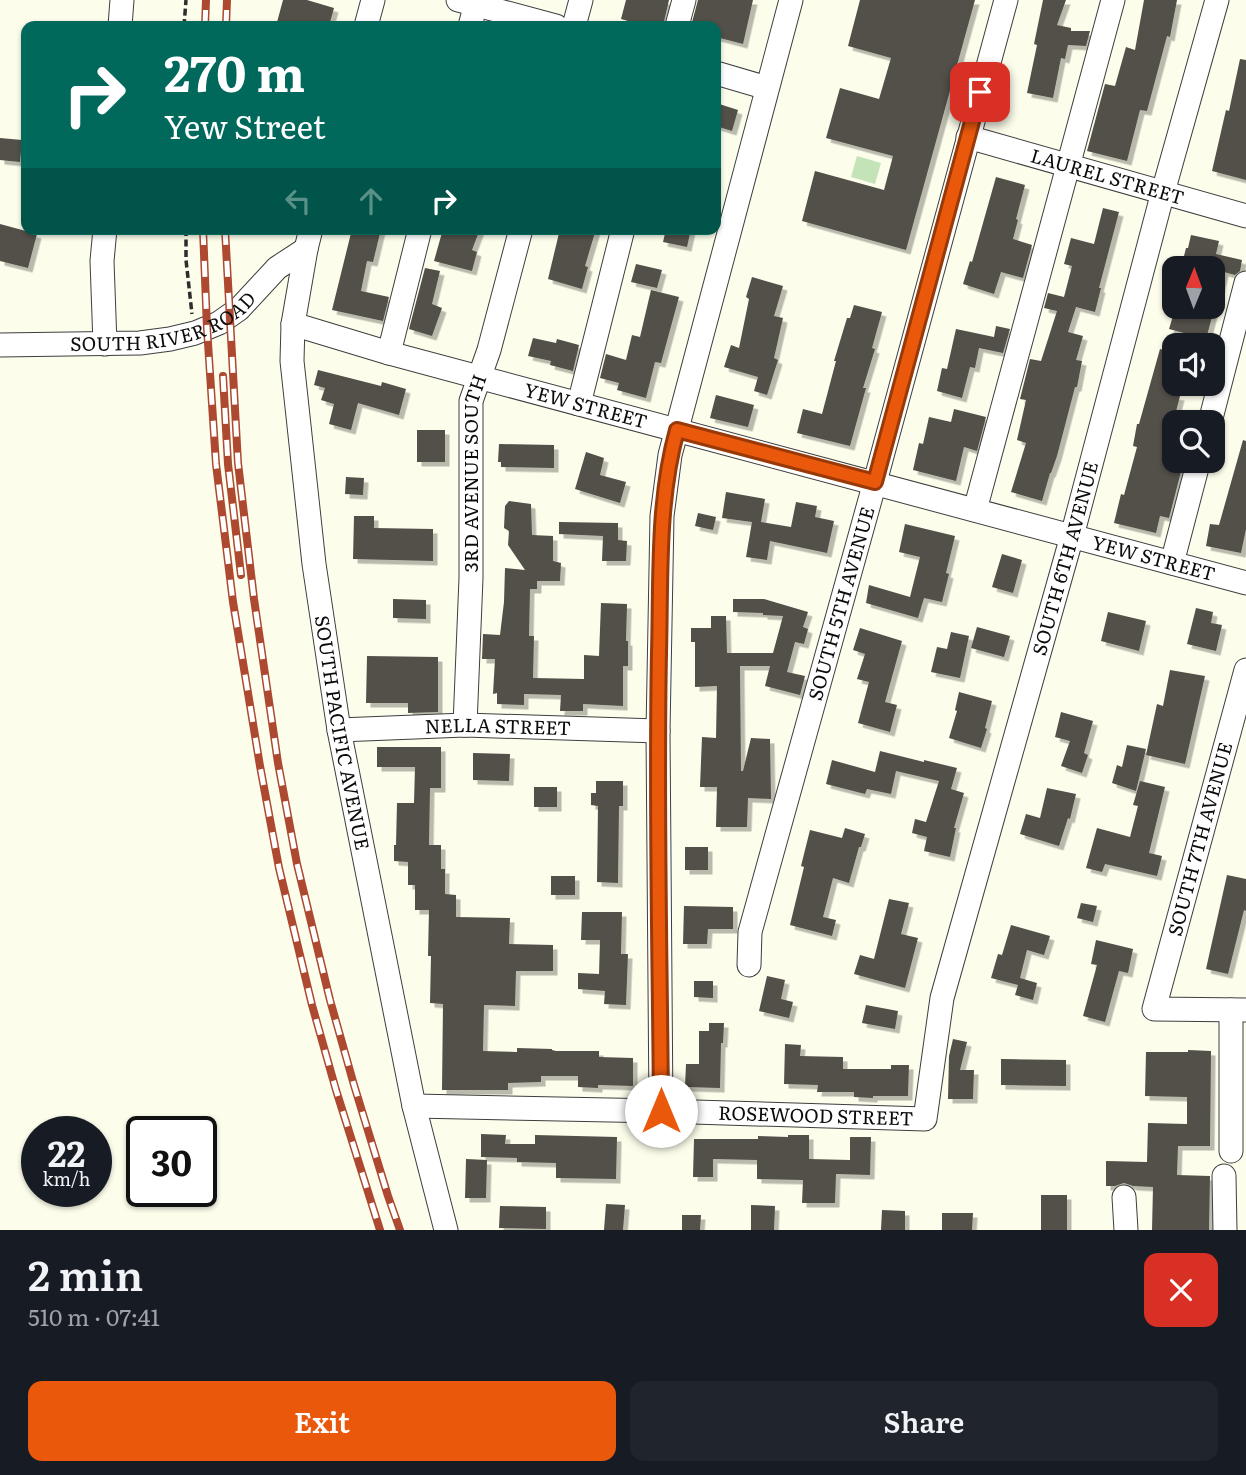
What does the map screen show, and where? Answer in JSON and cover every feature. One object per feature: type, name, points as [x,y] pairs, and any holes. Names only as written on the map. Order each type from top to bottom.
[{"type":"street","points":[[120,21],[122,0]]},
{"type":"street","points":[[367,21],[373,0]]},
{"type":"street","points":[[575,21],[581,0]]},
{"type":"street","points":[[678,21],[684,0]]},
{"type":"street","points":[[661,1111],[657,731],[662,516],[670,455],[791,0]]},
{"type":"street","name":"SOUTH 5TH AVENUE","points":[[750,965],[750,932],[1006,0]]},
{"type":"street","points":[[975,510],[1112,0]]},
{"type":"street","name":"SOUTH 6TH AVENUE","points":[[925,1119],[942,998],[1072,536],[1217,0]]},
{"type":"street","points":[[470,8],[532,21]]},
{"type":"street","points":[[721,74],[767,88]]},
{"type":"street","name":"LAUREL STREET","points":[[968,137],[1246,216]]},
{"type":"street","points":[[104,235],[102,261],[106,344]]},
{"type":"street","points":[[389,353],[418,235]]},
{"type":"street","name":"3RD AVENUE SOUTH","points":[[465,725],[471,578],[471,401],[489,350],[519,235]]},
{"type":"street","points":[[579,404],[621,235]]},
{"type":"street","name":"SOUTH RIVER ROAD","points":[[0,345],[140,343],[170,340],[195,333],[219,323],[239,309],[308,239]]},
{"type":"street","name":"SOUTH PACIFIC AVENUE","points":[[308,239],[293,324],[292,361],[314,564],[339,730],[414,1106],[446,1230]]},
{"type":"street","points":[[1213,410],[1246,283]]},
{"type":"street","name":"YEW STREET","points":[[293,324],[389,353],[1246,583]]},
{"type":"street","points":[[1172,563],[1196,473]]},
{"type":"street","name":"SOUTH 7TH AVENUE","points":[[1238,1010],[1154,1009],[1246,670]]},
{"type":"street","name":"NELLA STREET","points":[[339,730],[465,725],[657,731]]},
{"type":"street","points":[[1231,1152],[1238,1010]]},
{"type":"street","name":"ROSEWOOD STREET","points":[[414,1106],[925,1119]]},
{"type":"street","points":[[1224,1176],[1225,1230]]},
{"type":"street","points":[[1125,1197],[1126,1230]]},
{"type":"path","points":[[184,21],[186,0]]},
{"type":"path","points":[[186,235],[186,260],[195,333]]},
{"type":"green space","points":[[857,156],[881,163],[875,184],[851,177]]},
{"type":"building","points":[[283,0],[307,0],[334,8],[330,21],[277,21]]},
{"type":"building","points":[[626,0],[669,0],[664,21],[621,19]]},
{"type":"building","points":[[698,0],[753,0],[743,44],[721,38],[721,21],[692,21]]},
{"type":"building","points":[[860,0],[975,0],[906,250],[802,221],[815,171],[884,190],[893,156],[826,138],[840,88],[879,99],[891,58],[848,46]]},
{"type":"building","points":[[1043,0],[1066,0],[1057,25],[1071,28],[1071,31],[1090,31],[1086,46],[1068,45],[1065,59],[1061,58],[1053,98],[1027,93]]},
{"type":"building","points":[[1144,0],[1177,0],[1170,37],[1167,36],[1147,111],[1140,110],[1127,161],[1087,151],[1105,84],[1115,86],[1126,47],[1135,50]]},
{"type":"building","points":[[1240,59],[1246,60],[1246,180],[1212,171]]},
{"type":"building","points":[[721,105],[738,110],[732,131],[721,128]]},
{"type":"building","points":[[0,138],[21,140],[20,162],[0,160]]},
{"type":"building","points":[[996,177],[1025,185],[1013,239],[1032,245],[1023,278],[1001,272],[994,294],[963,284],[970,261],[972,262]]},
{"type":"building","points":[[1103,208],[1119,212],[1095,312],[1076,307],[1068,332],[1083,336],[1076,360],[1082,361],[1077,387],[1042,501],[1011,492],[1026,443],[1017,440],[1026,400],[1020,399],[1030,359],[1041,361],[1057,311],[1044,308],[1048,293],[1064,297],[1072,266],[1064,264],[1071,238],[1094,244]]},
{"type":"building","points":[[0,224],[21,230],[21,235],[37,235],[28,268],[0,261]]},
{"type":"building","points":[[351,235],[380,235],[373,262],[367,261],[361,291],[389,297],[383,321],[332,310]]},
{"type":"building","points":[[441,235],[478,235],[472,250],[477,252],[472,271],[434,261]]},
{"type":"building","points":[[559,235],[594,235],[585,266],[588,267],[582,289],[548,279]]},
{"type":"building","points":[[665,235],[690,235],[687,247],[663,242]]},
{"type":"building","points":[[1191,235],[1219,241],[1216,254],[1225,256],[1184,256]]},
{"type":"building","points":[[1225,256],[1242,260],[1240,271],[1235,275],[1225,272]]},
{"type":"building","points":[[636,264],[662,270],[657,288],[631,282]]},
{"type":"building","points":[[425,268],[440,271],[432,304],[442,308],[432,336],[409,329]]},
{"type":"building","points":[[752,277],[783,286],[774,316],[783,318],[774,358],[778,360],[767,395],[754,391],[758,377],[724,367],[731,345],[739,348],[749,299],[746,297]]},
{"type":"building","points":[[651,290],[679,297],[661,363],[655,362],[646,398],[617,390],[619,383],[600,378],[606,354],[626,360],[632,335],[640,337]]},
{"type":"building","points":[[854,305],[882,312],[850,446],[797,433],[803,409],[822,414],[834,361],[847,318],[850,318]]},
{"type":"building","points":[[1172,319],[1211,319],[1208,333],[1184,333],[1169,329]]},
{"type":"building","points":[[996,326],[1010,329],[1003,353],[979,348],[975,368],[970,367],[962,398],[937,391],[942,368],[947,369],[956,329],[994,337]]},
{"type":"building","points":[[533,338],[556,343],[557,339],[579,345],[573,371],[550,365],[551,361],[528,356]]},
{"type":"building","points":[[1162,350],[1162,396],[1180,396],[1176,410],[1162,410],[1162,473],[1181,473],[1169,518],[1160,516],[1156,533],[1114,523],[1137,447],[1133,446]]},
{"type":"building","points":[[318,370],[381,386],[382,382],[406,389],[399,415],[358,403],[351,430],[329,424],[334,404],[321,400],[325,388],[314,385]]},
{"type":"building","points":[[716,395],[754,405],[748,427],[710,418]]},
{"type":"building","points":[[954,409],[986,417],[977,451],[964,447],[956,481],[913,470],[929,417],[951,422]]},
{"type":"building","points":[[417,430],[445,430],[445,462],[417,462]]},
{"type":"building","points":[[1243,440],[1246,441],[1246,529],[1241,553],[1206,546],[1210,524],[1219,525]]},
{"type":"building","points":[[499,444],[554,445],[554,468],[501,467],[501,462],[498,462]]},
{"type":"building","points":[[586,452],[604,458],[600,475],[626,482],[620,503],[575,489]]},
{"type":"building","points":[[346,477],[364,478],[363,495],[345,494]]},
{"type":"building","points":[[726,492],[765,499],[761,522],[791,527],[796,502],[817,506],[815,517],[834,521],[827,553],[770,541],[767,560],[746,557],[752,522],[722,518]]},
{"type":"building","points":[[509,501],[531,504],[532,535],[553,536],[553,561],[561,563],[560,581],[537,581],[537,589],[530,589],[529,636],[534,636],[533,678],[584,679],[584,655],[599,656],[601,603],[627,604],[628,666],[623,666],[623,706],[583,704],[583,711],[560,711],[561,695],[524,694],[524,705],[497,704],[497,693],[493,694],[495,659],[482,659],[483,634],[500,635],[505,568],[525,570],[508,545],[509,531],[504,528],[505,506]]},
{"type":"building","points":[[698,513],[716,517],[713,530],[695,526]]},
{"type":"building","points":[[354,516],[374,516],[374,528],[433,529],[433,561],[353,559]]},
{"type":"building","points":[[559,522],[618,523],[618,540],[627,541],[626,561],[602,561],[603,536],[559,534]]},
{"type":"building","points":[[905,524],[955,536],[942,602],[924,598],[918,618],[866,603],[869,585],[910,597],[920,557],[899,552]]},
{"type":"building","points":[[1002,554],[1022,560],[1013,593],[992,587]]},
{"type":"building","points":[[393,599],[426,600],[426,619],[393,618]]},
{"type":"building","points":[[733,599],[764,599],[808,612],[803,627],[808,629],[804,644],[795,642],[787,672],[805,676],[800,695],[765,686],[770,666],[740,666],[741,771],[751,738],[770,739],[771,799],[748,798],[747,827],[716,827],[717,787],[700,787],[702,737],[716,738],[717,686],[695,687],[695,642],[691,642],[691,628],[711,628],[711,616],[726,616],[727,653],[773,653],[783,616],[733,612]]},
{"type":"building","points":[[1196,608],[1213,612],[1211,623],[1222,625],[1216,651],[1187,644]]},
{"type":"building","points":[[1108,612],[1146,621],[1139,651],[1101,641]]},
{"type":"building","points":[[977,627],[1010,636],[1004,657],[971,648]]},
{"type":"building","points":[[860,628],[902,641],[885,702],[897,705],[890,732],[858,723],[869,682],[857,679],[865,654],[853,650]]},
{"type":"building","points":[[951,632],[969,636],[960,678],[931,672],[937,647],[947,649]]},
{"type":"building","points":[[367,656],[438,657],[438,712],[408,713],[408,703],[366,703]]},
{"type":"building","points":[[1170,670],[1205,676],[1185,764],[1146,755],[1157,704],[1163,706]]},
{"type":"building","points":[[959,692],[992,701],[981,748],[949,738]]},
{"type":"building","points":[[1061,712],[1093,721],[1084,753],[1088,755],[1082,773],[1061,766],[1070,741],[1055,737]]},
{"type":"building","points":[[1127,745],[1146,749],[1136,791],[1112,783],[1117,765],[1122,767]]},
{"type":"building","points":[[377,747],[441,747],[441,788],[430,788],[429,845],[441,845],[445,894],[456,895],[456,917],[510,918],[509,944],[553,945],[553,971],[516,971],[515,1006],[484,1005],[483,1051],[517,1052],[517,1048],[599,1051],[599,1057],[633,1058],[633,1086],[578,1087],[578,1076],[541,1076],[541,1082],[508,1083],[508,1090],[442,1090],[443,1004],[430,1003],[429,910],[415,910],[415,885],[408,885],[408,862],[394,861],[397,803],[414,803],[415,767],[377,767]]},
{"type":"building","points":[[880,751],[957,768],[951,789],[964,793],[954,828],[950,857],[924,851],[927,837],[912,833],[915,819],[926,822],[939,781],[896,771],[891,794],[867,789],[865,794],[826,784],[832,760],[875,772]]},
{"type":"building","points":[[473,753],[510,754],[509,781],[473,780]]},
{"type":"building","points":[[596,781],[623,781],[623,806],[619,806],[618,883],[597,882],[598,806],[591,805],[591,793],[596,793]]},
{"type":"building","points":[[1140,781],[1165,787],[1149,853],[1162,856],[1157,876],[1105,864],[1102,872],[1086,868],[1097,828],[1130,837],[1138,806],[1133,805]]},
{"type":"building","points":[[534,787],[557,787],[557,807],[534,807]]},
{"type":"building","points":[[1047,788],[1076,794],[1059,846],[1020,834],[1026,814],[1040,818]]},
{"type":"building","points":[[845,828],[865,834],[849,883],[833,878],[823,917],[836,920],[832,936],[790,925],[810,830],[842,838]]},
{"type":"building","points":[[685,847],[708,847],[708,870],[685,870]]},
{"type":"building","points":[[1227,875],[1246,879],[1246,911],[1244,910],[1228,974],[1206,969]]},
{"type":"building","points":[[551,876],[575,876],[575,895],[551,895]]},
{"type":"building","points":[[889,899],[909,903],[901,934],[918,938],[905,988],[854,974],[860,955],[874,959]]},
{"type":"building","points":[[1081,903],[1097,906],[1093,922],[1077,918]]},
{"type":"building","points":[[684,906],[733,907],[733,929],[708,929],[707,944],[683,944]]},
{"type":"building","points":[[582,912],[622,912],[621,954],[628,954],[626,1005],[604,1004],[605,991],[578,989],[578,973],[599,974],[600,940],[581,940]]},
{"type":"building","points":[[1011,925],[1050,936],[1044,955],[1027,950],[1020,978],[1037,983],[1033,1000],[1015,995],[1018,985],[991,978],[998,954],[1002,955]]},
{"type":"building","points":[[1096,940],[1133,949],[1128,973],[1119,971],[1105,1022],[1083,1016],[1097,965],[1091,964]]},
{"type":"building","points":[[767,976],[785,980],[781,999],[793,1002],[789,1018],[759,1011]]},
{"type":"building","points":[[694,981],[713,981],[713,998],[694,997]]},
{"type":"building","points":[[866,1005],[898,1011],[895,1029],[862,1023]]},
{"type":"building","points":[[709,1023],[724,1023],[720,1088],[685,1087],[686,1064],[699,1064],[699,1031],[709,1031]]},
{"type":"building","points":[[953,1039],[967,1042],[960,1070],[974,1070],[973,1099],[948,1099],[949,1056]]},
{"type":"building","points":[[785,1044],[801,1045],[800,1056],[843,1057],[843,1069],[891,1069],[891,1065],[909,1065],[908,1096],[854,1097],[854,1092],[817,1092],[818,1085],[784,1084]]},
{"type":"building","points":[[1211,1051],[1210,1146],[1178,1146],[1177,1175],[1210,1176],[1209,1230],[1152,1230],[1153,1187],[1124,1183],[1106,1186],[1106,1161],[1147,1162],[1148,1123],[1187,1124],[1187,1097],[1145,1096],[1146,1052]]},
{"type":"building","points":[[1001,1059],[1066,1060],[1066,1086],[1001,1085]]},
{"type":"building","points":[[481,1134],[506,1135],[505,1144],[535,1144],[535,1135],[617,1137],[616,1179],[556,1178],[556,1163],[517,1162],[517,1158],[481,1157]]},
{"type":"building","points":[[809,1135],[809,1159],[850,1160],[850,1137],[871,1137],[870,1175],[836,1174],[835,1203],[802,1203],[803,1180],[757,1179],[757,1160],[713,1159],[713,1177],[693,1177],[694,1139],[758,1139],[758,1136]]},
{"type":"building","points":[[466,1159],[487,1160],[486,1198],[465,1198]]},
{"type":"building","points":[[1041,1195],[1067,1195],[1067,1230],[1041,1230]]},
{"type":"building","points":[[606,1204],[625,1205],[623,1230],[604,1230]]},
{"type":"building","points":[[751,1205],[775,1206],[774,1230],[751,1230]]},
{"type":"building","points":[[500,1206],[546,1207],[546,1229],[499,1228]]},
{"type":"building","points":[[882,1210],[905,1211],[905,1230],[881,1230]]},
{"type":"building","points":[[942,1213],[973,1213],[972,1230],[942,1230]]},
{"type":"building","points":[[682,1215],[701,1215],[700,1230],[682,1230]]},
{"type":"railway","points":[[205,21],[206,0]]},
{"type":"railway","points":[[226,21],[227,0]]},
{"type":"railway","points":[[203,235],[216,464],[233,602],[260,766],[279,868],[312,1005],[380,1230]]},
{"type":"railway","points":[[225,235],[238,463],[254,599],[278,763],[297,864],[330,1000],[400,1230]]},
{"type":"railway","points":[[223,376],[228,464],[241,575]]},
{"type":"route","points":[[661,1111],[657,731],[662,516],[670,455],[677,430],[875,482],[980,92]]}]
